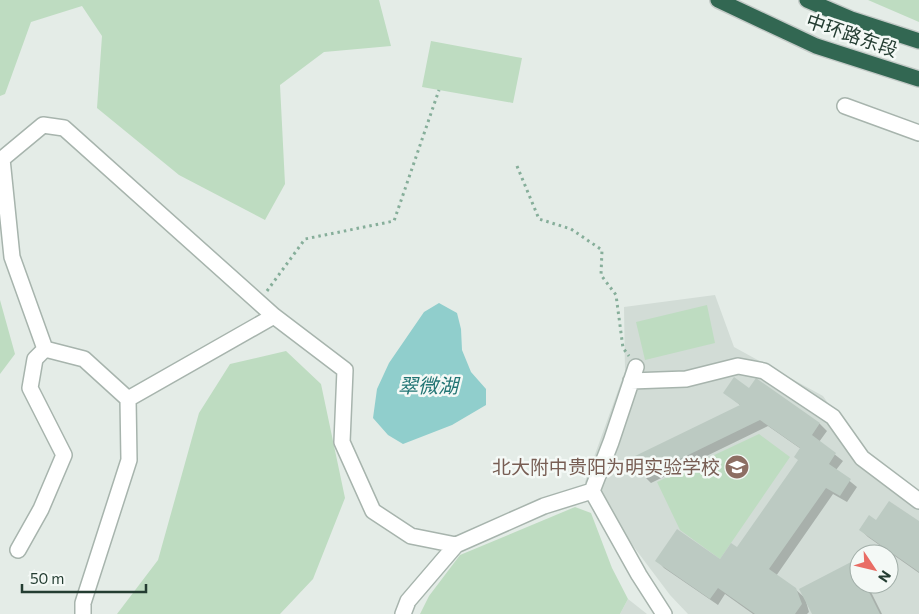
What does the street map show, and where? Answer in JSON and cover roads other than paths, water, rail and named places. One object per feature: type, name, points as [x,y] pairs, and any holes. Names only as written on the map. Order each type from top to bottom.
[{"type":"highway","name":"中环路东段","points":[[718,0],[816,46],[919,79]]},
{"type":"highway","name":"中环路东段","points":[[807,0],[851,19],[919,41]]},
{"type":"street","points":[[845,106],[919,133]]},
{"type":"street","points":[[45,349],[12,257],[2,159],[42,126],[64,128],[274,316],[345,370],[342,442],[373,511],[411,536],[456,545]]},
{"type":"street","points":[[128,399],[274,316]]},
{"type":"street","points":[[45,349],[84,359],[128,399],[129,460],[83,603],[83,614]]},
{"type":"street","points":[[18,550],[41,510],[64,455],[30,388],[35,359],[45,349]]},
{"type":"street","points":[[631,382],[686,379],[738,366],[764,372],[834,417],[862,458],[919,501]]},
{"type":"street","points":[[592,491],[611,442],[636,367]]},
{"type":"street","points":[[403,614],[408,601],[456,545],[544,506],[592,491]]},
{"type":"street","points":[[592,491],[639,575],[664,614]]},
{"type":"water","name":"翠微湖","points":[[439,303],[457,313],[461,329],[462,350],[471,372],[486,389],[486,405],[452,425],[403,444],[388,435],[373,418],[377,389],[389,363],[424,312]]},
{"type":"place","name":"北大附中贵阳为明实验学校","points":[[737,467]]}]
